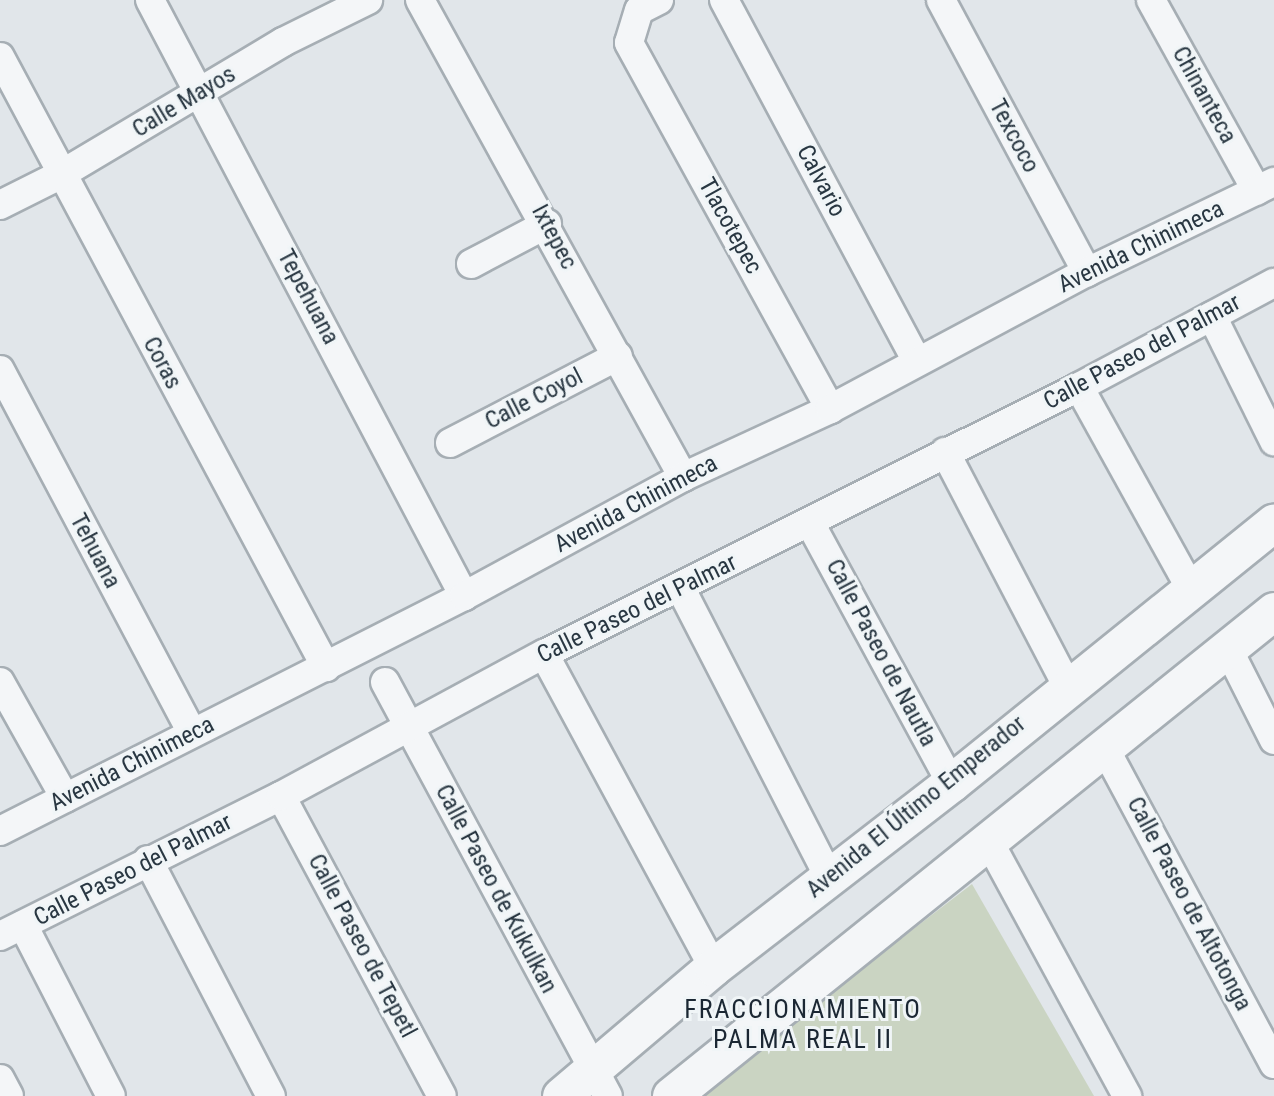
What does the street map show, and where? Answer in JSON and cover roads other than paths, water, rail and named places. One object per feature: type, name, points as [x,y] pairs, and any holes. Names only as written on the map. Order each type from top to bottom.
[{"type":"street","name":"Tepehuana","points":[[150,0],[464,596]]},
{"type":"street","name":"Calle Mayos","points":[[0,205],[199,95],[283,42],[368,0]]},
{"type":"street","name":"Ixtepec","points":[[420,0],[547,224],[683,477]]},
{"type":"street","name":"Tlacotepec","points":[[659,0],[639,10],[629,43],[830,409]]},
{"type":"street","name":"Calvario","points":[[724,0],[917,362]]},
{"type":"street","name":"Texcoco","points":[[941,0],[1087,272]]},
{"type":"street","name":"Chinanteca","points":[[1152,0],[1265,187]]},
{"type":"street","name":"Coras","points":[[0,57],[60,174],[326,667]]},
{"type":"street","name":"Avenida Chinimeca","points":[[0,831],[464,596],[683,477],[830,409],[1087,272],[1265,187]]},
{"type":"street","points":[[471,264],[547,224]]},
{"type":"street","name":"Calle Paseo del Palmar","points":[[12,931],[148,860],[281,796],[544,654],[681,589],[945,452],[1079,387],[1274,283]]},
{"type":"street","points":[[1212,316],[1274,441]]},
{"type":"street","name":"Calle Coyol","points":[[450,443],[618,356]]},
{"type":"street","name":"Tehuana","points":[[0,370],[192,732]]},
{"type":"street","points":[[1079,387],[1191,589]]},
{"type":"street","points":[[945,452],[1068,685]]},
{"type":"street","name":"Avenida El Último Emperador","points":[[561,1096],[600,1083],[713,967],[951,783],[1068,685],[1274,522]]},
{"type":"street","name":"Calle Paseo de Nautla","points":[[810,523],[951,783]]},
{"type":"street","points":[[681,589],[829,877]]},
{"type":"street","points":[[671,1096],[987,838],[1274,611]]},
{"type":"street","points":[[1228,649],[1274,740]]},
{"type":"street","points":[[544,654],[713,967]]},
{"type":"street","points":[[0,682],[65,798]]},
{"type":"street","name":"Calle Paseo de Kukulkan","points":[[385,682],[600,1083]]},
{"type":"street","name":"Calle Paseo de Altotonga","points":[[1104,745],[1274,1064]]},
{"type":"street","name":"Calle Paseo de Tepetl","points":[[281,796],[442,1096]]},
{"type":"street","points":[[987,838],[1127,1096]]},
{"type":"street","points":[[148,860],[271,1096]]},
{"type":"street","points":[[12,931],[111,1096]]},
{"type":"district","name":"FRACCIONAMIENTO PALMA REAL II","points":[[803,1025]]}]
